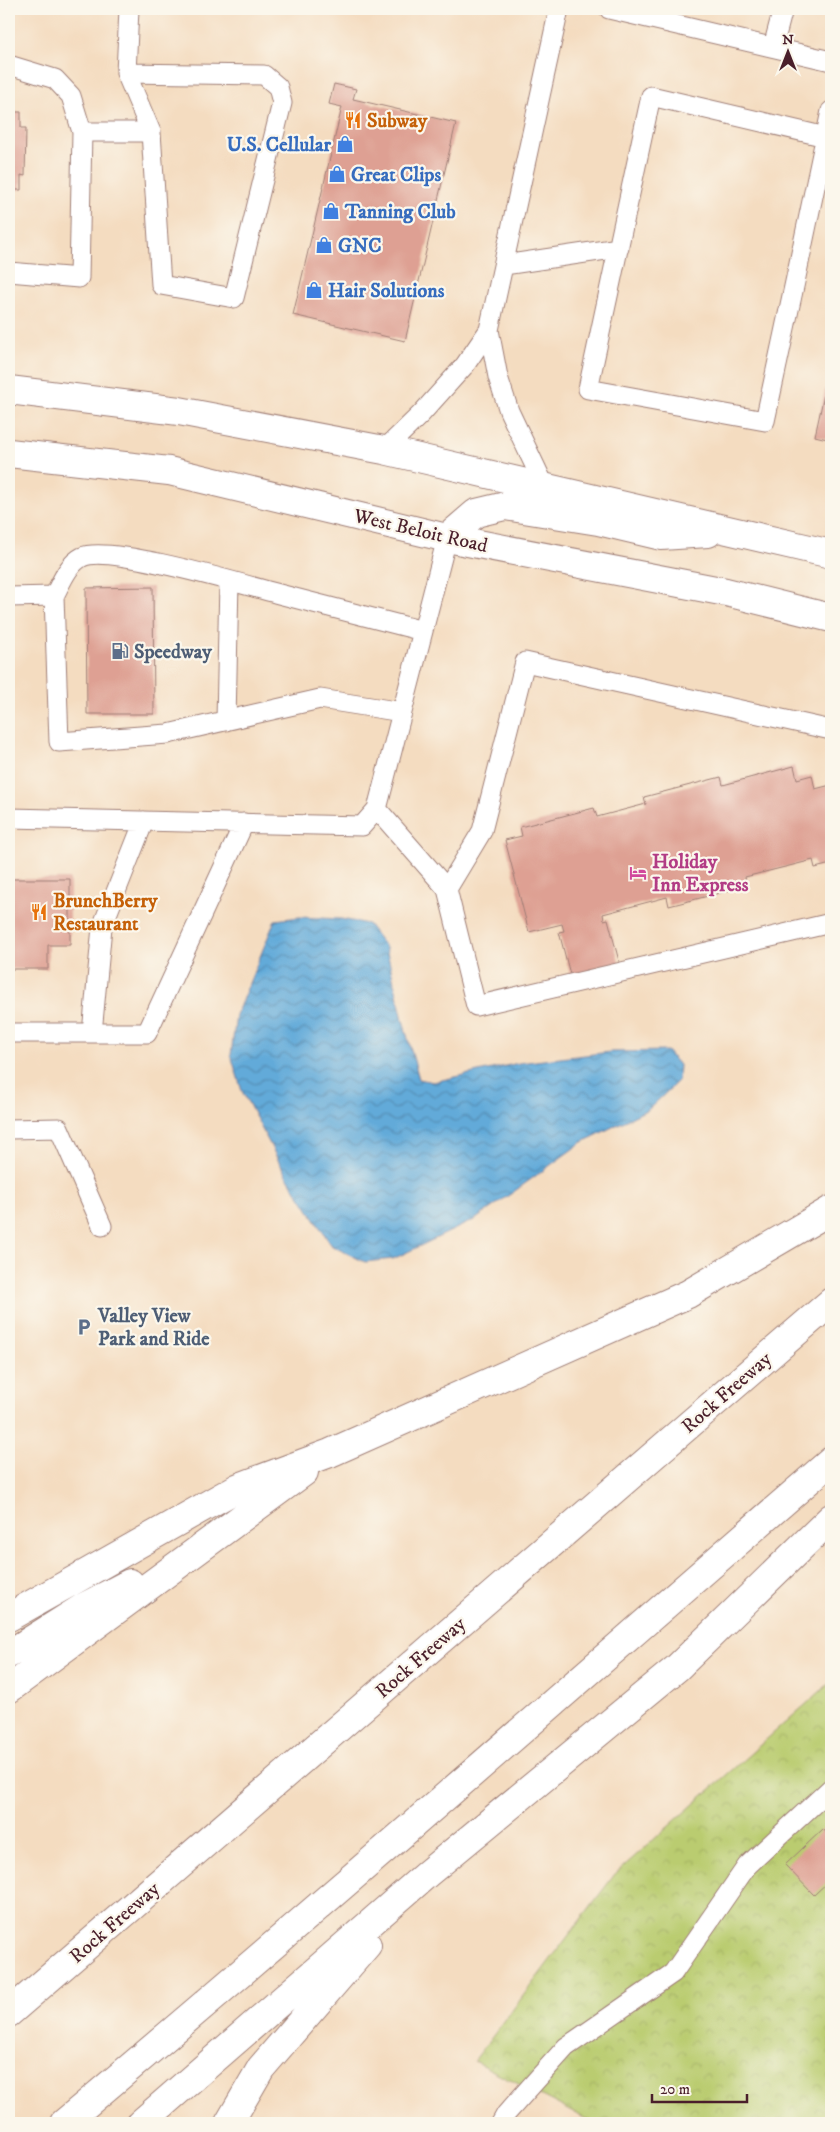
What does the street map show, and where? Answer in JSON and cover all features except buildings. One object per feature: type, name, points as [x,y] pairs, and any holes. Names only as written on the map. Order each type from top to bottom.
[{"type":"main road","points":[[9,390],[179,410],[384,450],[831,554]]},
{"type":"main road","name":"West Beloit Road","points":[[9,453],[169,471],[447,538],[726,592],[831,618]]},
{"type":"main road","points":[[447,538],[476,513],[505,506],[598,521],[661,536],[737,531]]},
{"type":"main road","points":[[9,1618],[238,1487],[330,1453],[688,1294],[831,1210]]},
{"type":"main road","name":"Rock Freeway","points":[[9,2013],[831,1302]]},
{"type":"main road","points":[[9,1689],[330,1453]]},
{"type":"main road","points":[[64,2123],[253,1965],[831,1461]]},
{"type":"main road","points":[[140,2123],[428,1873],[677,1668],[831,1518]]},
{"type":"main road","points":[[9,1654],[82,1608],[211,1541]]},
{"type":"main road","points":[[229,2123],[261,2068],[428,1873]]},
{"type":"lane","points":[[126,73],[264,75],[278,87],[282,103],[234,298],[161,285],[151,132],[126,73],[129,9]]},
{"type":"lane","points":[[384,450],[421,414],[466,365],[489,330],[559,9]]},
{"type":"lane","points":[[609,9],[685,17],[773,47],[831,61]]},
{"type":"lane","points":[[773,47],[783,9]]},
{"type":"lane","points":[[9,65],[55,79],[71,96],[82,132],[79,278],[9,272]]},
{"type":"lane","points":[[826,137],[651,96],[588,389],[765,421],[826,137],[831,111]]},
{"type":"lane","points":[[82,132],[151,132]]},
{"type":"lane","points":[[504,265],[619,248]]},
{"type":"lane","points":[[489,330],[498,377],[509,410],[545,487]]},
{"type":"lane","points":[[9,818],[362,826],[377,809],[447,538]]},
{"type":"lane","points":[[402,712],[320,699],[168,734],[59,742],[54,596],[70,567],[81,557],[103,554],[164,564],[423,631]]},
{"type":"lane","points":[[226,721],[229,581]]},
{"type":"lane","points":[[9,598],[54,596]]},
{"type":"lane","points":[[447,889],[482,831],[525,662],[831,730]]},
{"type":"lane","points":[[377,809],[447,889],[476,1006],[831,923]]},
{"type":"lane","points":[[92,1033],[102,927],[144,821]]},
{"type":"lane","points":[[9,1033],[147,1033],[244,824]]},
{"type":"lane","points":[[9,1129],[59,1128],[102,1226]]},
{"type":"lane","points":[[501,2123],[506,2114],[566,2047],[673,1973],[747,1866],[831,1788]]},
{"type":"green space","points":[[831,1682],[831,2120],[828,2123],[594,2123],[474,2061],[615,1874]]},
{"type":"water","points":[[300,917],[341,919],[368,924],[386,948],[419,1079],[433,1082],[519,1063],[610,1052],[667,1051],[679,1065],[678,1081],[650,1108],[581,1143],[476,1219],[393,1259],[365,1262],[332,1246],[286,1175],[242,1091],[231,1055],[236,1015],[275,920]]},
{"type":"place","name":"Subway","points":[[353,120]]},
{"type":"place","name":"U.S. Cellular","points":[[345,144]]},
{"type":"place","name":"Great Clips","points":[[337,174]]},
{"type":"place","name":"Tanning Club","points":[[331,211]]},
{"type":"place","name":"GNC","points":[[324,245]]},
{"type":"place","name":"Hair Solutions","points":[[314,290]]},
{"type":"place","name":"Speedway","points":[[120,651]]},
{"type":"place","name":"Holiday Inn Express","points":[[638,873]]},
{"type":"place","name":"BrunchBerry Restaurant","points":[[39,912]]},
{"type":"place","name":"Valley View Park and Ride","points":[[84,1327]]}]
